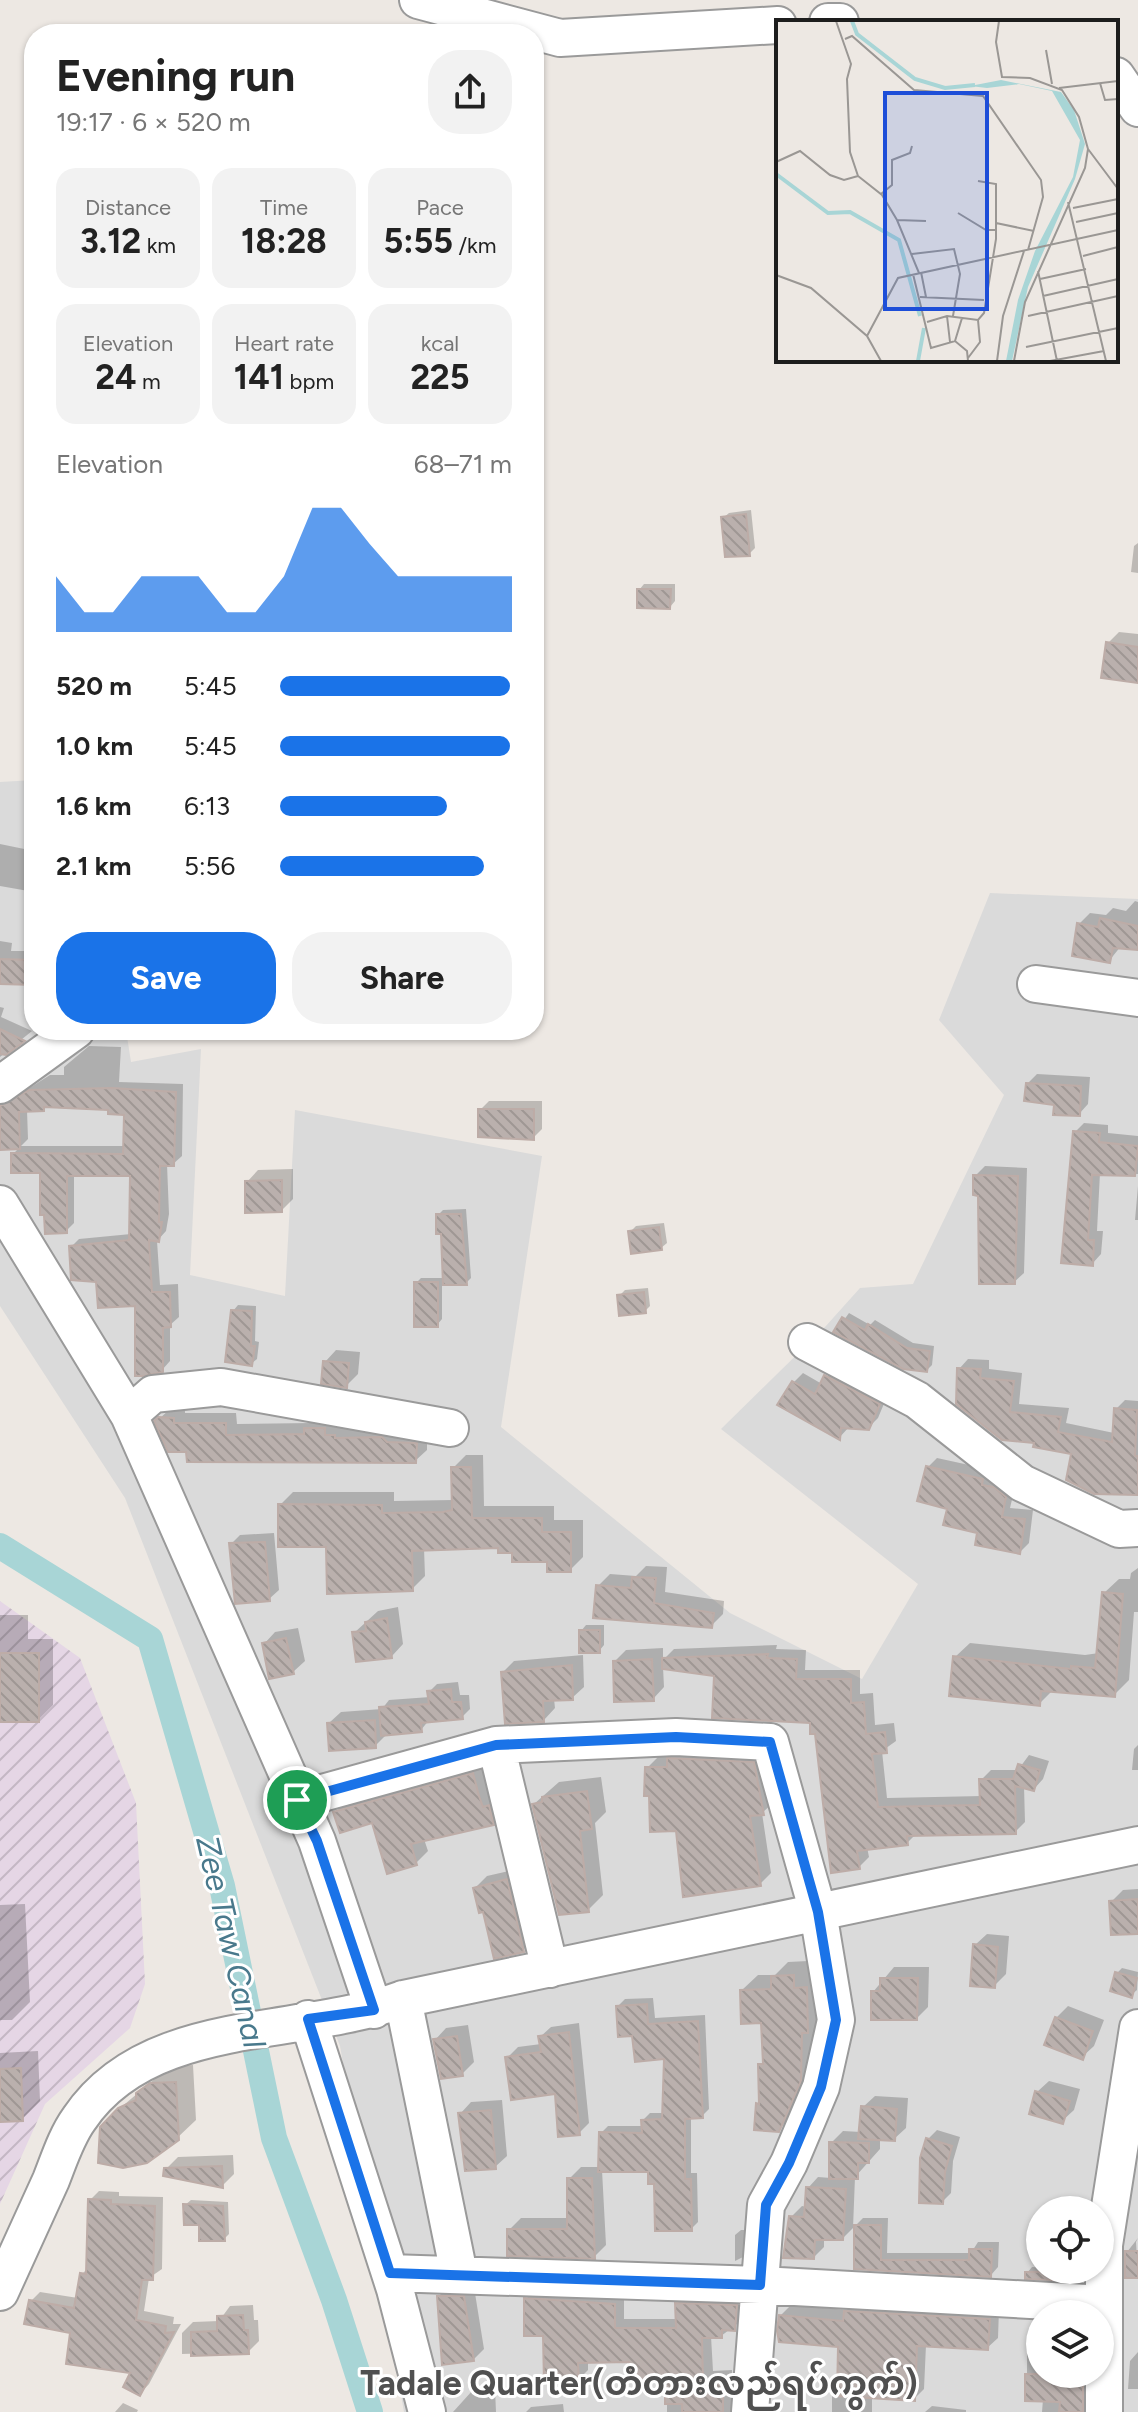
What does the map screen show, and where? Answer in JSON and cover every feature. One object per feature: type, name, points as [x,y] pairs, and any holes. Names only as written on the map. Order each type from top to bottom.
[{"type":"street","points":[[418,0],[508,24]]},
{"type":"street","points":[[544,34],[560,38],[776,25]]},
{"type":"street","points":[[1118,79],[1138,108]]},
{"type":"street","points":[[1036,984],[1138,998]]},
{"type":"street","points":[[0,1085],[62,1040]]},
{"type":"street","points":[[0,1204],[129,1415],[388,2005],[459,2274]]},
{"type":"street","points":[[807,1342],[917,1400],[1022,1483],[1119,1529],[1138,1528]]},
{"type":"street","points":[[129,1415],[153,1394],[221,1387],[450,1428]]},
{"type":"street","points":[[297,1800],[496,1745],[676,1737],[770,1742],[818,1912],[836,2020],[821,2087],[789,2163],[766,2205],[750,2412]]},
{"type":"street","points":[[496,1745],[550,1969]]},
{"type":"street","points":[[0,2292],[77,2122],[116,2076],[140,2063],[193,2045],[295,2022],[388,2005],[1138,1845]]},
{"type":"street","points":[[295,2022],[390,2273],[427,2412]]},
{"type":"street","points":[[1104,2300],[1104,2245],[1138,2028]]},
{"type":"street","points":[[390,2273],[760,2285],[1032,2300]]},
{"type":"street","points":[[1104,2388],[1104,2412]]},
{"type":"shaded area","points":[[24,781],[24,1040],[128,1040],[131,1062],[201,1049],[190,1275],[285,1296],[295,1110],[542,1156],[501,1427],[730,1613],[862,1679],[918,1584],[721,1429],[825,1327],[860,1288],[913,1284],[1004,1095],[939,1020],[990,893],[1138,899],[1138,2412],[404,2412],[340,2046],[125,1498],[0,1306],[0,782]]},
{"type":"shaded area","points":[[0,1601],[80,1658],[136,1803],[145,1984],[130,2028],[45,2104],[0,2204]]},
{"type":"building","points":[[746,514],[750,556],[725,557],[721,517]]},
{"type":"building","points":[[637,589],[671,589],[670,609],[637,608]]},
{"type":"building","points":[[1106,642],[1138,647],[1138,683],[1101,678]]},
{"type":"building","points":[[1100,918],[1138,926],[1138,950],[1113,948],[1110,963],[1072,956],[1077,923],[1098,927]]},
{"type":"building","points":[[0,959],[24,960],[24,985],[0,984]]},
{"type":"building","points":[[0,1029],[25,1041],[6,1055],[0,1054]]},
{"type":"building","points":[[1026,1083],[1081,1086],[1080,1116],[1053,1115],[1054,1105],[1024,1101]]},
{"type":"building","points":[[112,1088],[176,1092],[174,1166],[160,1166],[159,1222],[162,1222],[159,1242],[149,1240],[152,1292],[170,1292],[171,1327],[163,1328],[163,1372],[143,1376],[135,1376],[135,1306],[98,1308],[96,1282],[71,1280],[69,1246],[129,1240],[130,1176],[67,1176],[67,1233],[45,1234],[44,1215],[40,1215],[40,1173],[11,1173],[11,1153],[123,1154],[124,1115],[108,1114],[108,1110],[44,1107],[44,1111],[19,1112],[20,1149],[0,1150],[0,1106],[29,1090]]},
{"type":"building","points":[[478,1109],[534,1109],[534,1140],[478,1137]]},
{"type":"building","points":[[1073,1131],[1100,1133],[1099,1142],[1138,1146],[1135,1176],[1092,1175],[1088,1240],[1094,1240],[1093,1266],[1061,1263]]},
{"type":"building","points":[[973,1175],[1018,1176],[1015,1284],[979,1284],[978,1196],[973,1195]]},
{"type":"building","points":[[282,1180],[282,1212],[245,1213],[245,1181]]},
{"type":"building","points":[[436,1214],[461,1214],[467,1285],[443,1285],[441,1234],[436,1234]]},
{"type":"building","points":[[659,1227],[662,1250],[631,1254],[628,1231]]},
{"type":"building","points":[[414,1282],[438,1282],[438,1327],[414,1327]]},
{"type":"building","points":[[644,1292],[646,1313],[619,1316],[617,1295]]},
{"type":"building","points":[[231,1310],[252,1311],[251,1346],[255,1346],[252,1366],[225,1362]]},
{"type":"building","points":[[842,1317],[865,1330],[868,1324],[907,1348],[930,1351],[927,1372],[903,1369],[833,1332]]},
{"type":"building","points":[[323,1361],[349,1363],[347,1388],[321,1384]]},
{"type":"building","points":[[957,1368],[981,1369],[980,1378],[1014,1381],[1010,1412],[1061,1417],[1058,1432],[1112,1442],[1114,1408],[1137,1410],[1135,1456],[1138,1456],[1138,1495],[1094,1494],[1066,1480],[1071,1454],[1033,1447],[1034,1443],[1002,1440],[956,1404]]},
{"type":"building","points":[[824,1375],[880,1404],[869,1430],[841,1428],[840,1440],[777,1405],[792,1381],[815,1394]]},
{"type":"building","points":[[158,1417],[174,1418],[174,1423],[226,1423],[226,1435],[304,1434],[304,1428],[325,1428],[325,1435],[335,1435],[335,1438],[382,1437],[387,1442],[417,1443],[416,1463],[187,1462],[186,1452],[168,1452],[154,1421]]},
{"type":"building","points":[[926,1466],[983,1479],[982,1485],[994,1487],[1006,1497],[1002,1517],[1025,1519],[1020,1554],[975,1545],[977,1533],[943,1525],[947,1509],[917,1501]]},
{"type":"building","points":[[451,1467],[471,1467],[472,1518],[542,1518],[542,1532],[571,1532],[571,1572],[547,1572],[547,1562],[512,1562],[512,1553],[498,1553],[498,1548],[412,1551],[413,1591],[327,1594],[326,1547],[278,1547],[278,1504],[382,1505],[382,1513],[452,1510]]},
{"type":"building","points":[[265,1542],[270,1601],[235,1604],[229,1543]]},
{"type":"building","points":[[632,1577],[656,1578],[654,1603],[714,1613],[712,1628],[593,1618],[596,1585],[631,1588]]},
{"type":"building","points":[[1102,1592],[1123,1594],[1115,1697],[1041,1691],[1040,1706],[949,1696],[953,1656],[1071,1669],[1071,1666],[1095,1668]]},
{"type":"building","points":[[387,1618],[392,1658],[356,1662],[352,1632],[366,1631],[365,1622]]},
{"type":"building","points":[[579,1630],[600,1630],[600,1653],[579,1653]]},
{"type":"building","points":[[286,1638],[294,1674],[269,1679],[262,1643]]},
{"type":"building","points":[[0,1653],[39,1653],[39,1722],[0,1722]]},
{"type":"building","points":[[768,1654],[767,1658],[797,1659],[796,1679],[851,1679],[851,1703],[864,1702],[866,1734],[885,1732],[887,1753],[872,1754],[878,1807],[980,1805],[979,1779],[1013,1779],[1018,1764],[1040,1770],[1034,1791],[1015,1786],[1016,1834],[907,1836],[908,1845],[857,1851],[860,1869],[831,1873],[815,1734],[810,1734],[810,1723],[712,1718],[714,1676],[662,1669],[662,1658]]},
{"type":"building","points":[[652,1659],[654,1701],[614,1702],[613,1661]]},
{"type":"building","points":[[572,1665],[573,1700],[543,1701],[544,1722],[505,1724],[501,1672]]},
{"type":"building","points":[[451,1689],[452,1702],[461,1702],[463,1719],[421,1723],[422,1732],[381,1736],[379,1707],[429,1704],[427,1691]]},
{"type":"building","points":[[375,1720],[376,1748],[329,1751],[327,1723]]},
{"type":"building","points":[[667,1758],[754,1762],[764,1815],[750,1816],[761,1886],[683,1897],[676,1831],[650,1832],[649,1796],[644,1796],[645,1767],[667,1767]]},
{"type":"building","points":[[473,1773],[483,1807],[489,1805],[494,1825],[411,1844],[417,1865],[387,1874],[372,1823],[340,1833],[333,1812]]},
{"type":"building","points":[[587,1791],[592,1829],[580,1831],[589,1912],[559,1915],[532,1804],[542,1802],[542,1797]]},
{"type":"building","points":[[507,1879],[524,1952],[494,1959],[483,1912],[479,1913],[473,1888]]},
{"type":"building","points":[[1138,1899],[1138,1934],[1111,1935],[1109,1901]]},
{"type":"building","points":[[973,1944],[998,1947],[995,1988],[970,1986]]},
{"type":"building","points":[[1115,1972],[1137,1978],[1132,1998],[1110,1991]]},
{"type":"building","points":[[794,1975],[794,1988],[807,1987],[808,2033],[802,2033],[801,2081],[779,2132],[754,2130],[756,2103],[759,2104],[758,2064],[763,2064],[761,2023],[741,2024],[740,1990],[771,1989],[771,1976]]},
{"type":"building","points":[[880,1978],[918,1978],[917,2020],[871,2020],[871,1991],[880,1991]]},
{"type":"building","points":[[647,2004],[648,2024],[698,2021],[703,2118],[685,2119],[685,2179],[691,2179],[692,2231],[655,2231],[654,2184],[648,2184],[648,2172],[598,2172],[599,2132],[642,2133],[641,2120],[662,2119],[664,2059],[635,2062],[632,2036],[618,2037],[616,2006]]},
{"type":"building","points":[[1055,2017],[1093,2031],[1083,2060],[1044,2045]]},
{"type":"building","points":[[569,2032],[580,2135],[558,2137],[555,2094],[511,2100],[505,2057],[541,2052],[538,2036]]},
{"type":"building","points":[[457,2036],[463,2076],[441,2079],[433,2039]]},
{"type":"building","points":[[21,2068],[23,2121],[0,2122],[0,2069]]},
{"type":"building","points":[[176,2082],[179,2140],[147,2163],[123,2168],[98,2163],[100,2127],[118,2108],[136,2100],[136,2093],[150,2083]]},
{"type":"building","points":[[1035,2091],[1070,2101],[1063,2124],[1029,2114]]},
{"type":"building","points":[[861,2106],[897,2109],[895,2141],[858,2139]]},
{"type":"building","points":[[491,2110],[496,2169],[465,2171],[458,2113]]},
{"type":"building","points":[[926,2138],[952,2146],[945,2172],[943,2204],[919,2203],[920,2158]]},
{"type":"building","points":[[829,2142],[869,2143],[869,2163],[858,2163],[858,2179],[829,2179]]},
{"type":"building","points":[[222,2166],[223,2188],[163,2176],[164,2168]]},
{"type":"building","points":[[567,2178],[592,2178],[595,2259],[507,2256],[507,2229],[567,2229]]},
{"type":"building","points":[[806,2187],[846,2189],[843,2240],[815,2240],[814,2259],[783,2258],[789,2216],[804,2217]]},
{"type":"building","points":[[88,2199],[111,2200],[111,2204],[155,2206],[153,2280],[142,2280],[136,2320],[166,2326],[165,2333],[174,2332],[140,2396],[123,2387],[130,2373],[66,2364],[70,2333],[24,2324],[29,2300],[74,2308],[80,2273],[86,2274]]},
{"type":"building","points":[[183,2204],[223,2206],[225,2241],[199,2241],[199,2225],[184,2225]]},
{"type":"building","points":[[854,2225],[881,2225],[881,2260],[969,2260],[969,2249],[992,2249],[991,2277],[854,2269]]},
{"type":"building","points":[[1125,2251],[1138,2251],[1138,2278],[1125,2278]]},
{"type":"building","points":[[437,2296],[464,2296],[474,2361],[442,2365]]},
{"type":"building","points":[[524,2298],[615,2304],[615,2328],[676,2328],[675,2303],[737,2305],[735,2331],[722,2330],[722,2338],[702,2338],[703,2380],[723,2380],[723,2412],[682,2412],[682,2404],[665,2404],[665,2382],[629,2382],[629,2362],[578,2363],[579,2382],[544,2383],[543,2336],[524,2336]]},
{"type":"building","points":[[844,2311],[990,2319],[988,2350],[917,2346],[915,2401],[837,2396],[838,2347],[779,2342],[777,2331],[779,2315],[843,2321]]},
{"type":"building","points":[[243,2315],[244,2330],[248,2330],[249,2354],[191,2356],[191,2332],[217,2331],[217,2316]]},
{"type":"building","points":[[1025,2374],[1026,2388],[1083,2388],[1083,2412],[1059,2412],[1060,2402],[1025,2401]]},
{"type":"waterway","name":"Zee Taw Canal","points":[[0,1546],[150,1639],[222,1886],[274,2138],[334,2300],[370,2412]]},
{"type":"district","name":"Tadale Quarter(တံတားလည်ရပ်ကွက်)","points":[[639,2383]]},
{"type":"route","points":[[676,1737],[770,1742],[818,1912],[836,2020],[821,2087],[789,2163],[766,2205],[760,2285],[390,2273],[308,2019],[374,2010],[317,1841],[297,1800],[496,1745],[676,1737]]}]
